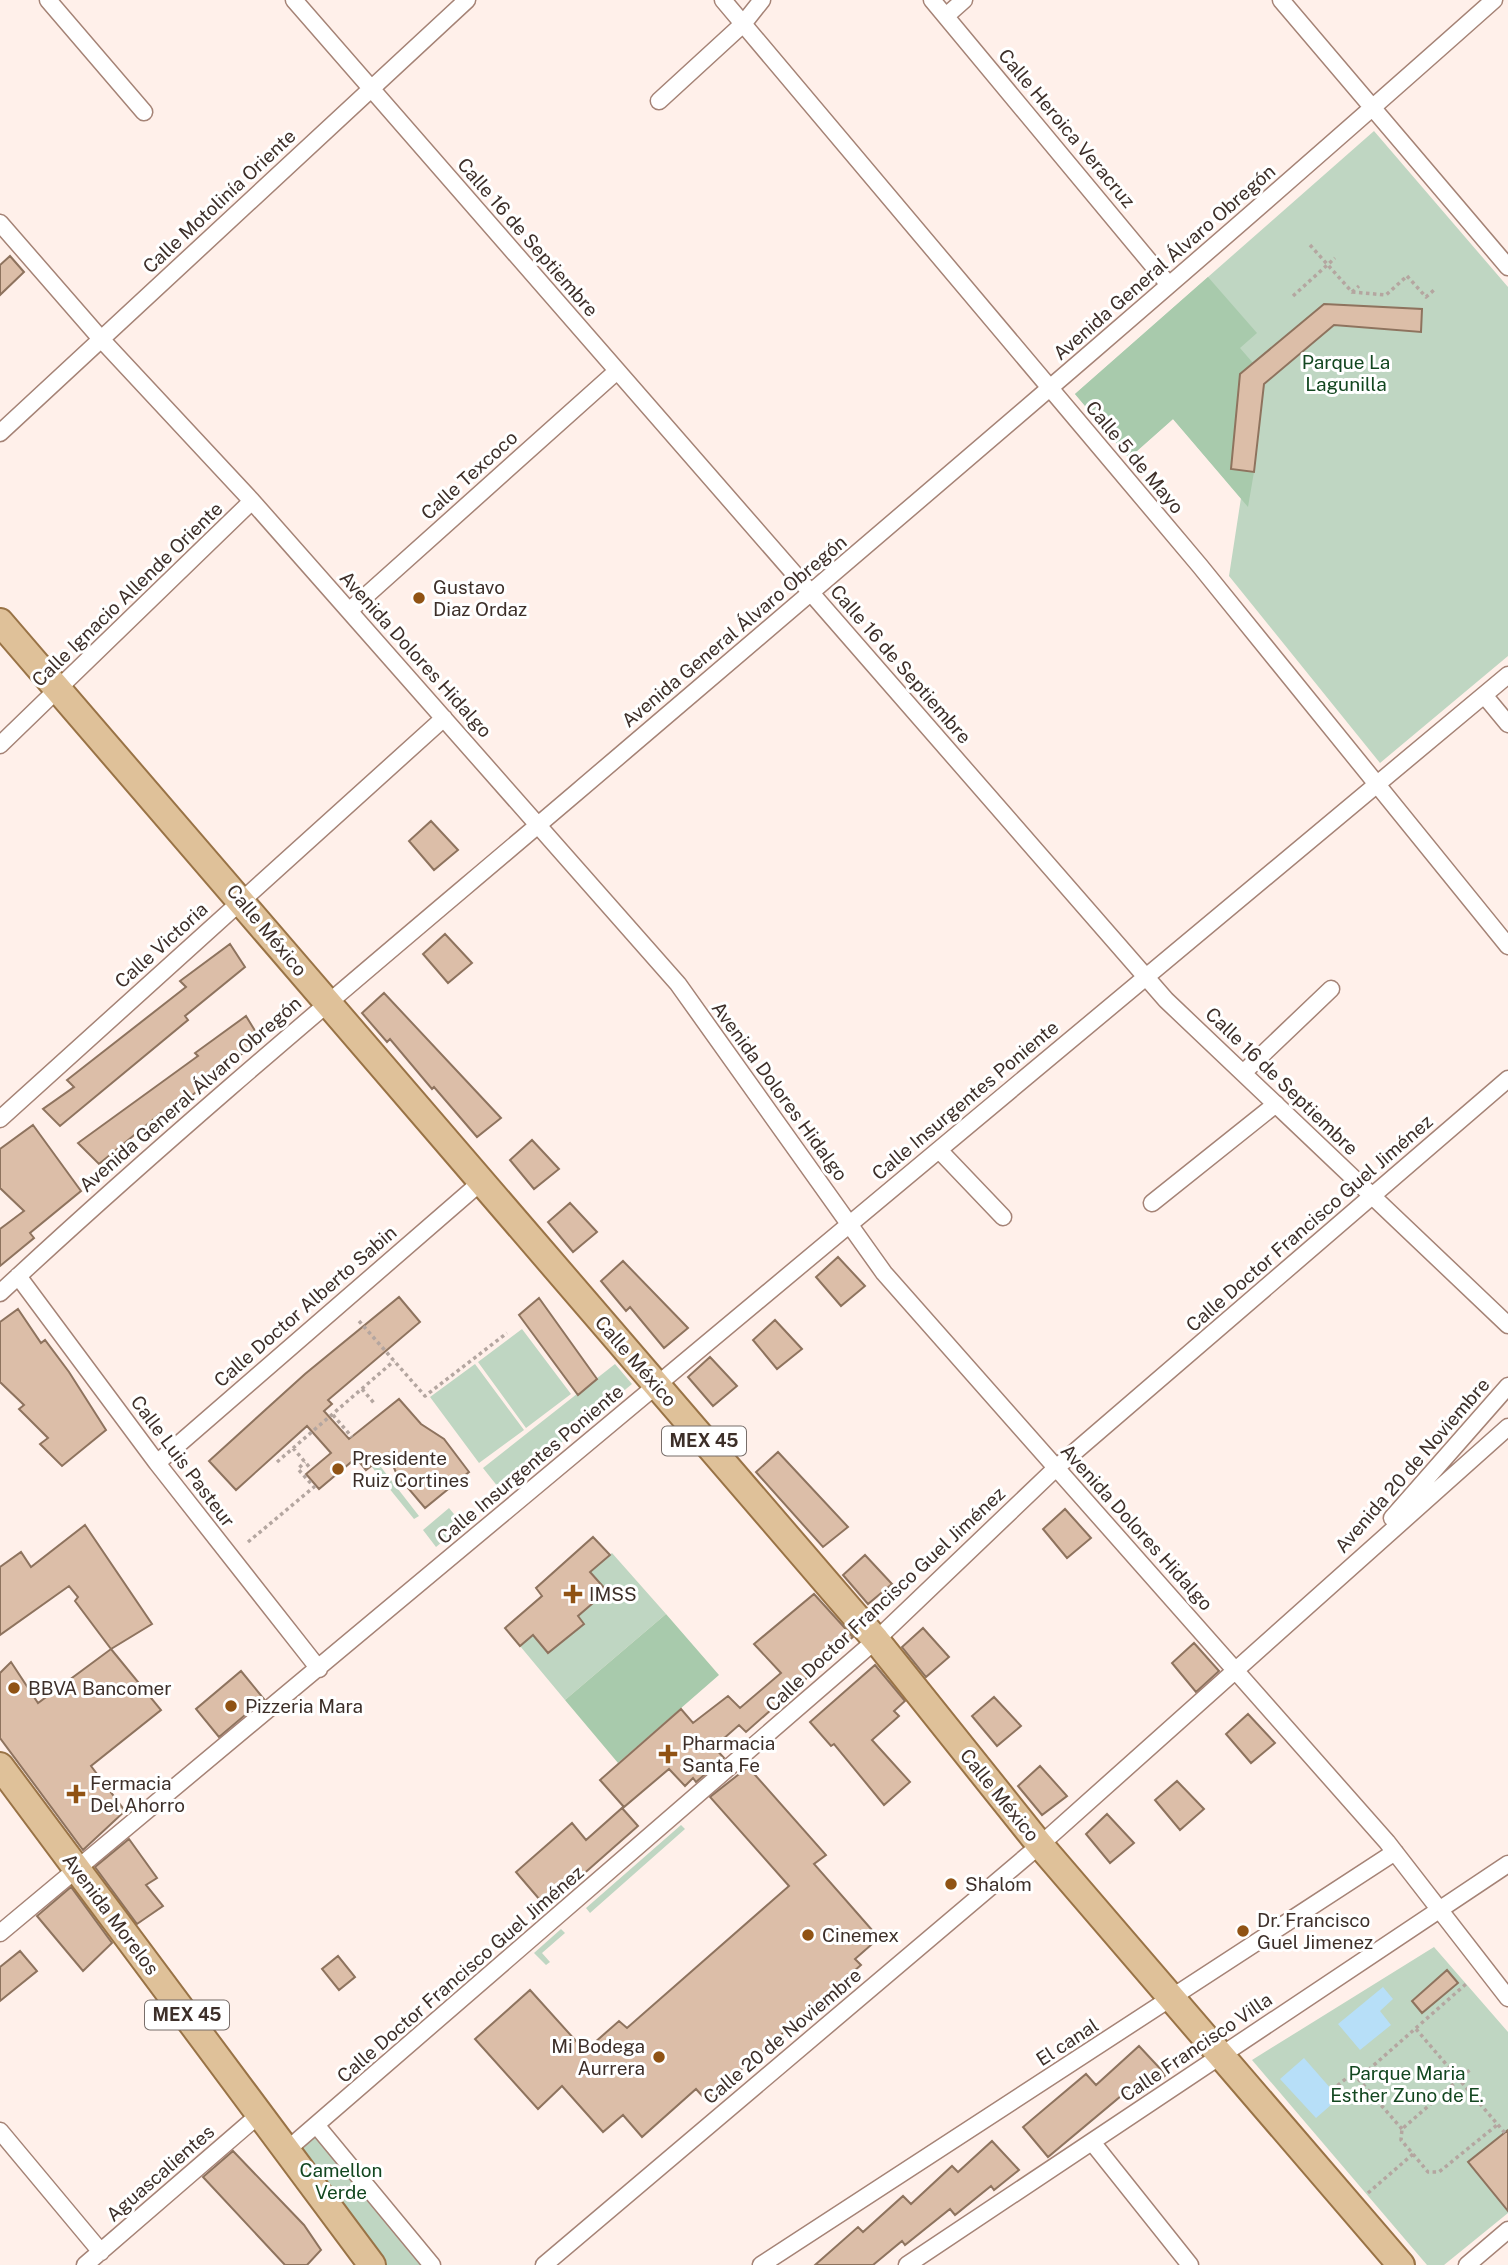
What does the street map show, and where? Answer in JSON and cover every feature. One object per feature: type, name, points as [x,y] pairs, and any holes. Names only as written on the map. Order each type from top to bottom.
[{"type":"main road","name":"Calle México","points":[[0,622],[242,900],[876,1640],[1040,1845],[1401,2265]]},
{"type":"main road","name":"Avenida Morelos","points":[[0,1766],[372,2265]]},
{"type":"street","points":[[48,0],[144,112]]},
{"type":"street","name":"Calle 16 de Septiembre","points":[[294,0],[1145,977],[1508,1325]]},
{"type":"street","name":"Calle Motolinía Oriente","points":[[0,433],[467,0]]},
{"type":"street","name":"Calle 5 de Mayo","points":[[723,0],[1200,566],[1508,946]]},
{"type":"street","points":[[659,101],[743,24],[762,0]]},
{"type":"street","name":"Calle Heroica Veracruz","points":[[932,0],[1169,285]]},
{"type":"street","points":[[946,16],[964,0]]},
{"type":"street","points":[[1281,0],[1508,267]]},
{"type":"street","name":"Avenida General Álvaro Obregón","points":[[0,1293],[137,1166],[327,1001],[538,825],[1050,388],[1494,0]]},
{"type":"street","name":"Avenida Dolores Hidalgo","points":[[0,223],[101,339],[252,501],[678,984],[915,1310],[1395,1852],[1508,1998]]},
{"type":"street","name":"Calle Texcoco","points":[[349,611],[617,371]]},
{"type":"street","name":"Calle Ignacio Allende Oriente","points":[[0,745],[252,501]]},
{"type":"street","name":"Calle Insurgentes Poniente","points":[[0,1933],[1508,675]]},
{"type":"street","points":[[1484,695],[1508,724]]},
{"type":"street","name":"Calle Victoria","points":[[0,1119],[444,718]]},
{"type":"street","points":[[1243,1073],[1331,989]]},
{"type":"street","name":"Calle Doctor Francisco Guel Jiménez","points":[[288,2149],[876,1640],[1056,1468],[1508,1079]]},
{"type":"street","points":[[1152,1203],[1276,1104]]},
{"type":"street","points":[[939,1150],[1003,1217]]},
{"type":"street","name":"Calle Doctor Alberto Sabin","points":[[157,1463],[481,1182]]},
{"type":"street","name":"Calle Luis Pasteur","points":[[18,1276],[157,1463],[318,1669]]},
{"type":"street","name":"Avenida 20 de Noviembre","points":[[1347,1570],[1508,1386]]},
{"type":"street","name":"Avenida 20 de Noviembre","points":[[1347,1570],[1508,1427]]},
{"type":"street","name":"Calle 20 de Noviembre","points":[[544,2265],[1040,1845],[1347,1570]]},
{"type":"street","name":"El canal","points":[[761,2265],[1395,1852]]},
{"type":"street","name":"Calle Francisco Villa","points":[[907,2265],[1508,1864]]},
{"type":"street","name":"Aguascalientes","points":[[85,2265],[261,2113]]},
{"type":"street","points":[[317,2126],[432,2265]]},
{"type":"street","points":[[0,2131],[100,2252]]},
{"type":"street","points":[[1092,2142],[1190,2265]]},
{"type":"street","points":[[1467,2265],[1508,2230]]},
{"type":"path","points":[[1310,245],[1352,292],[1385,295],[1406,275],[1426,297],[1434,290]]},
{"type":"path","points":[[1293,296],[1335,258]]},
{"type":"path","points":[[1352,292],[1359,286]]},
{"type":"path","points":[[359,1321],[425,1396],[508,1333]]},
{"type":"path","points":[[277,1462],[394,1361]]},
{"type":"path","points":[[362,1389],[374,1403]]},
{"type":"path","points":[[332,1415],[352,1437]]},
{"type":"path","points":[[293,1448],[311,1469]]},
{"type":"path","points":[[248,1542],[314,1487],[298,1469],[306,1462]]},
{"type":"path","points":[[1359,2079],[1466,1984]]},
{"type":"path","points":[[1416,2029],[1505,2133]]},
{"type":"path","points":[[1472,2068],[1402,2129],[1401,2140],[1428,2172],[1439,2172],[1498,2124]]},
{"type":"path","points":[[1332,2090],[1353,2073],[1402,2129]]},
{"type":"path","points":[[1367,2194],[1413,2154]]},
{"type":"green space","name":"Parque La Lagunilla","points":[[1374,131],[1508,287],[1508,656],[1380,763],[1229,576],[1241,498],[1173,419],[1129,458],[1075,394]]},
{"type":"green space","points":[[1208,277],[1257,333],[1240,348],[1253,363],[1240,375],[1231,469],[1254,472],[1248,507],[1173,419],[1129,458],[1075,394]]},
{"type":"green space","points":[[522,1329],[571,1394],[526,1428],[478,1362]]},
{"type":"green space","points":[[475,1364],[524,1430],[479,1463],[430,1397]]},
{"type":"green space","points":[[615,1364],[632,1384],[502,1492],[483,1468]]},
{"type":"green space","points":[[377,1462],[419,1516],[414,1519],[371,1466]]},
{"type":"green space","points":[[449,1508],[463,1525],[436,1547],[423,1530]]},
{"type":"green space","points":[[612,1553],[666,1614],[565,1700],[520,1646],[533,1635],[583,1624],[578,1616],[607,1591],[590,1572]]},
{"type":"green space","points":[[666,1614],[719,1675],[618,1763],[565,1700]]},
{"type":"green space","points":[[681,1825],[685,1829],[590,1913],[586,1908]]},
{"type":"green space","points":[[561,1929],[565,1933],[542,1953],[550,1962],[546,1965],[534,1953]]},
{"type":"green space","name":"Parque Maria Esther Zuno de E.","points":[[1434,1947],[1508,2032],[1508,2213],[1444,2265],[1427,2265],[1252,2060]]},
{"type":"green space","name":"Camellon Verde","points":[[324,2120],[435,2265],[377,2265],[288,2149]]},
{"type":"water","points":[[1383,1987],[1393,1999],[1380,2011],[1391,2025],[1360,2050],[1338,2024]]},
{"type":"water","points":[[1304,2058],[1339,2098],[1316,2118],[1280,2079]]},
{"type":"building","points":[[10,256],[24,272],[0,295],[0,265]]},
{"type":"building","points":[[1324,304],[1422,309],[1421,332],[1334,325],[1264,384],[1254,472],[1231,469],[1240,374]]},
{"type":"building","points":[[431,821],[458,850],[434,870],[409,841]]},
{"type":"building","points":[[445,934],[472,963],[448,983],[423,954]]},
{"type":"building","points":[[230,944],[245,967],[185,1016],[188,1020],[60,1126],[43,1109],[74,1087],[67,1080],[186,987],[180,981]]},
{"type":"building","points":[[384,993],[501,1118],[477,1137],[390,1039],[387,1042],[362,1013]]},
{"type":"building","points":[[246,1016],[260,1039],[166,1117],[161,1113],[99,1164],[78,1143],[198,1056],[195,1053]]},
{"type":"building","points":[[33,1125],[81,1191],[30,1233],[34,1238],[0,1266],[0,1229],[24,1211],[0,1188],[0,1149]]},
{"type":"building","points":[[532,1140],[559,1169],[534,1189],[510,1160]]},
{"type":"building","points":[[570,1203],[597,1232],[573,1252],[548,1222]]},
{"type":"building","points":[[838,1257],[865,1286],[841,1306],[816,1277]]},
{"type":"building","points":[[623,1261],[688,1328],[664,1348],[630,1307],[626,1311],[601,1281]]},
{"type":"building","points":[[399,1297],[420,1322],[328,1400],[332,1404],[324,1411],[349,1439],[399,1399],[421,1424],[444,1439],[469,1472],[425,1508],[397,1475],[388,1453],[366,1470],[356,1458],[319,1489],[306,1474],[331,1453],[307,1426],[236,1490],[209,1461],[305,1374]]},
{"type":"building","points":[[539,1298],[597,1379],[578,1395],[519,1315]]},
{"type":"building","points":[[18,1309],[41,1343],[45,1340],[69,1372],[106,1430],[62,1466],[40,1444],[48,1438],[19,1409],[24,1405],[0,1382],[0,1322]]},
{"type":"building","points":[[775,1320],[802,1349],[777,1369],[753,1340]]},
{"type":"building","points":[[710,1357],[737,1386],[713,1406],[688,1377]]},
{"type":"building","points":[[778,1452],[848,1527],[823,1547],[756,1472]]},
{"type":"building","points":[[1065,1509],[1091,1538],[1067,1558],[1043,1529]]},
{"type":"building","points":[[85,1525],[152,1624],[111,1649],[75,1601],[78,1597],[69,1586],[0,1635],[0,1567],[21,1552],[31,1567]]},
{"type":"building","name":"IMSS","points":[[593,1537],[610,1555],[590,1572],[607,1591],[578,1616],[584,1624],[548,1653],[533,1635],[520,1646],[505,1628],[542,1596],[536,1588]]},
{"type":"building","points":[[865,1555],[892,1584],[868,1604],[843,1575]]},
{"type":"building","points":[[814,1594],[853,1637],[746,1732],[739,1725],[714,1747],[724,1758],[696,1782],[693,1778],[685,1786],[669,1769],[624,1807],[600,1780],[681,1709],[693,1723],[728,1696],[740,1708],[781,1673],[754,1644]]},
{"type":"building","points":[[923,1628],[949,1657],[926,1677],[902,1647]]},
{"type":"building","points":[[1194,1643],[1219,1671],[1196,1692],[1172,1663]]},
{"type":"building","points":[[111,1649],[161,1710],[91,1766],[125,1811],[83,1850],[0,1738],[0,1673],[11,1662],[38,1703]]},
{"type":"building","points":[[875,1665],[905,1701],[894,1711],[899,1716],[872,1740],[910,1782],[884,1805],[834,1744],[831,1746],[810,1722]]},
{"type":"building","name":"Pizzeria Mara","points":[[241,1671],[264,1699],[219,1737],[196,1709]]},
{"type":"building","points":[[994,1697],[1021,1726],[997,1746],[972,1716]]},
{"type":"building","points":[[1248,1714],[1275,1743],[1251,1763],[1226,1734]]},
{"type":"building","points":[[1040,1766],[1067,1796],[1042,1815],[1018,1786]]},
{"type":"building","points":[[748,1767],[826,1855],[814,1864],[879,1938],[855,1959],[861,1965],[706,2100],[696,2089],[642,2137],[623,2115],[603,2132],[562,2086],[538,2109],[475,2039],[530,1990],[585,2051],[619,2021],[627,2028],[789,1886],[710,1797]]},
{"type":"building","points":[[1177,1781],[1204,1809],[1180,1830],[1155,1800]]},
{"type":"building","points":[[622,1808],[638,1826],[546,1907],[516,1872],[572,1823],[586,1840]]},
{"type":"building","points":[[1107,1814],[1134,1843],[1110,1863],[1086,1834]]},
{"type":"building","points":[[129,1839],[157,1878],[146,1885],[163,1906],[137,1924],[95,1867]]},
{"type":"building","points":[[71,1887],[112,1943],[83,1971],[37,1916]]},
{"type":"building","points":[[20,1951],[37,1971],[0,2001],[0,1967]]},
{"type":"building","points":[[338,1956],[355,1977],[339,1990],[322,1969]]},
{"type":"building","points":[[1447,1970],[1458,1983],[1422,2013],[1412,2001]]},
{"type":"building","points":[[1139,2046],[1166,2075],[1141,2095],[1133,2086],[1048,2157],[1023,2127],[1086,2074],[1096,2085]]},
{"type":"building","points":[[1508,2130],[1508,2211],[1468,2162]]},
{"type":"building","points":[[992,2141],[1019,2170],[994,2190],[991,2186],[955,2215],[950,2209],[905,2245],[902,2241],[873,2265],[815,2265],[858,2227],[863,2232],[903,2196],[911,2204],[952,2166],[958,2172]]},
{"type":"building","points":[[233,2151],[304,2225],[321,2250],[307,2265],[285,2265],[203,2177]]},
{"type":"place","name":"Gustavo Diaz Ordaz","points":[[419,598]]},
{"type":"place","name":"Presidente Ruiz Cortines","points":[[338,1469]]},
{"type":"place","name":"IMSS","points":[[573,1594]]},
{"type":"place","name":"BBVA Bancomer","points":[[14,1688]]},
{"type":"place","name":"Pizzeria Mara","points":[[231,1706]]},
{"type":"place","name":"Pharmacia Santa Fe","points":[[668,1754]]},
{"type":"place","name":"Fermacia Del Ahorro","points":[[76,1794]]},
{"type":"place","name":"Shalom","points":[[951,1884]]},
{"type":"place","name":"Dr. Francisco Guel Jimenez","points":[[1243,1931]]},
{"type":"place","name":"Cinemex","points":[[808,1935]]},
{"type":"place","name":"Mi Bodega Aurrera","points":[[659,2057]]}]
